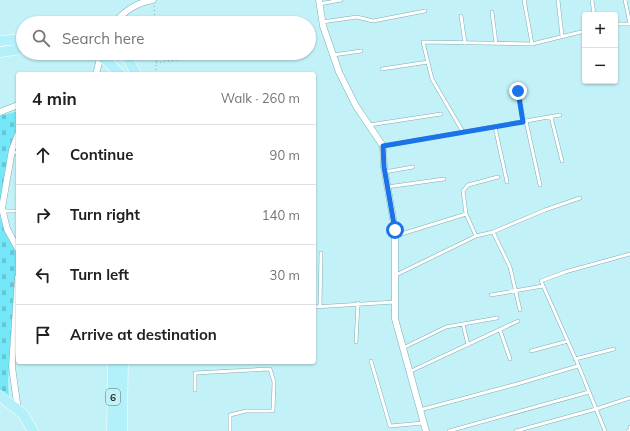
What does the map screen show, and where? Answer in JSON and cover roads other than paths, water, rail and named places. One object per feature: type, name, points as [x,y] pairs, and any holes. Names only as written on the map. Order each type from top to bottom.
[{"type":"main road","points":[[0,41],[16,40]]},
{"type":"main road","points":[[0,52],[16,50]]},
{"type":"main road","points":[[105,60],[118,72]]},
{"type":"main road","points":[[129,60],[135,72]]},
{"type":"main road","name":"6","points":[[112,431],[113,364]]},
{"type":"main road","name":"6","points":[[122,431],[123,364]]},
{"type":"main road","points":[[0,396],[23,414],[33,431]]},
{"type":"street","points":[[121,16],[134,5],[154,0]]},
{"type":"street","points":[[319,2],[322,22],[339,72],[349,92],[383,146],[384,172],[395,230],[395,319],[426,431]]},
{"type":"street","points":[[96,72],[98,60]]},
{"type":"street","points":[[0,112],[16,106]]},
{"type":"street","points":[[15,152],[2,208],[7,229],[16,245]]},
{"type":"street","points":[[16,307],[12,367],[18,410]]},
{"type":"lane","points":[[319,2],[342,0]]},
{"type":"lane","points":[[525,0],[532,44]]},
{"type":"lane","points":[[558,0],[562,36]]},
{"type":"lane","points":[[592,0],[594,12]]},
{"type":"lane","points":[[618,24],[630,24],[625,0]]},
{"type":"lane","points":[[322,22],[357,17],[373,21],[425,11]]},
{"type":"lane","points":[[492,12],[496,43]]},
{"type":"lane","points":[[461,16],[465,43]]},
{"type":"lane","points":[[463,132],[432,79],[423,42],[532,44],[582,32]]},
{"type":"lane","points":[[333,55],[361,51]]},
{"type":"lane","points":[[382,69],[428,62]]},
{"type":"lane","points":[[518,91],[540,185]]},
{"type":"lane","points":[[369,125],[441,114]]},
{"type":"lane","points":[[383,146],[560,115]]},
{"type":"lane","points":[[551,117],[562,161]]},
{"type":"lane","points":[[495,126],[507,182]]},
{"type":"lane","points":[[384,172],[413,167]]},
{"type":"lane","points":[[476,236],[466,214],[463,191],[468,185],[498,177]]},
{"type":"lane","points":[[387,187],[444,179]]},
{"type":"lane","points":[[395,275],[476,236],[493,232],[545,210],[580,198]]},
{"type":"lane","points":[[3,211],[16,211]]},
{"type":"lane","points":[[395,236],[466,214]]},
{"type":"lane","points":[[493,232],[510,267],[520,310]]},
{"type":"lane","points":[[320,306],[321,253]]},
{"type":"lane","points":[[605,431],[568,341],[541,281],[565,272],[630,254]]},
{"type":"lane","points":[[491,295],[543,286]]},
{"type":"lane","points":[[316,307],[395,302]]},
{"type":"lane","points":[[356,342],[358,303]]},
{"type":"lane","points":[[403,348],[446,327],[497,318]]},
{"type":"lane","points":[[410,372],[518,322]]},
{"type":"lane","points":[[463,324],[468,345]]},
{"type":"lane","points":[[500,330],[510,359]]},
{"type":"lane","points":[[530,352],[568,341]]},
{"type":"lane","points":[[575,359],[614,349]]},
{"type":"lane","points":[[371,361],[390,426],[424,423]]},
{"type":"lane","points":[[420,410],[518,384],[578,366]]},
{"type":"lane","points":[[195,390],[195,373],[270,369],[274,382],[273,411],[246,412],[230,415],[230,431]]},
{"type":"lane","points":[[449,431],[589,392]]},
{"type":"lane","points":[[516,431],[630,398]]}]
